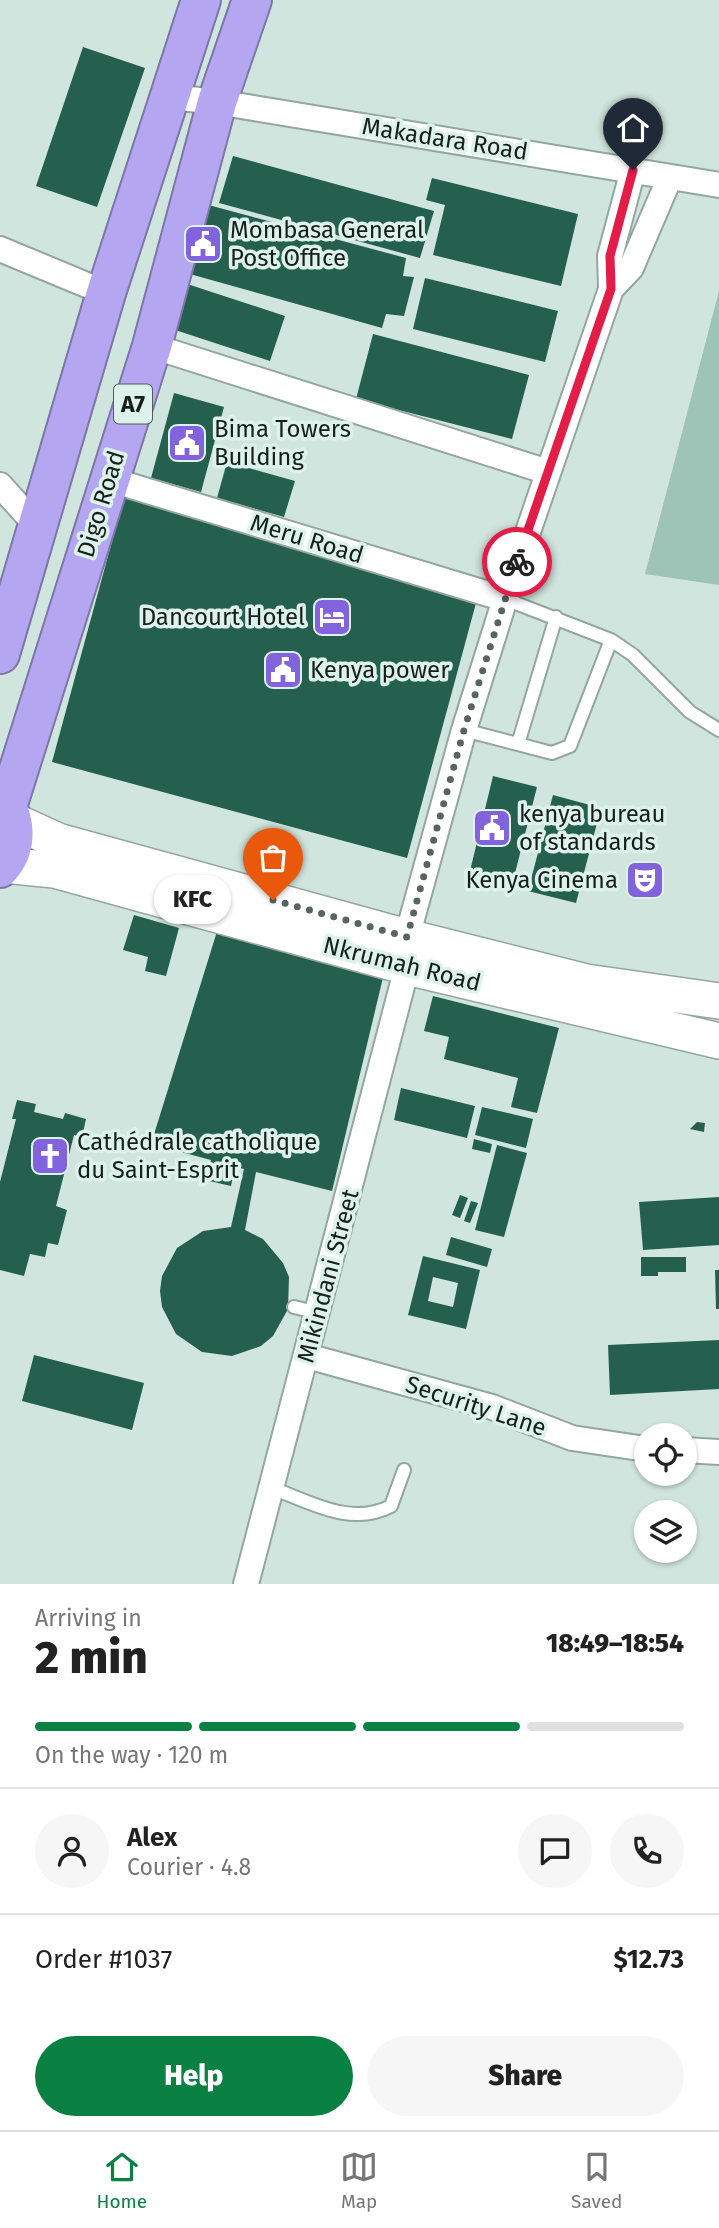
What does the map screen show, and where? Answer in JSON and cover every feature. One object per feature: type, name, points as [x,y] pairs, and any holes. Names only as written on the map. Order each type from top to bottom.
[{"type":"highway","name":"A7","points":[[0,654],[106,293],[201,0]]},
{"type":"highway","name":"Digo Road","points":[[2,866],[14,839],[7,809],[152,345],[217,102],[253,0]]},
{"type":"street","name":"Makadara Road","points":[[171,97],[217,102],[719,185]]},
{"type":"street","points":[[611,289],[610,256],[633,170]]},
{"type":"street","points":[[611,289],[631,268],[670,177]]},
{"type":"street","points":[[0,249],[106,293]]},
{"type":"street","name":"Mikindani Street","points":[[246,1584],[319,1313],[464,730],[505,599],[611,289]]},
{"type":"street","points":[[152,345],[548,472]]},
{"type":"street","name":"Meru Road","points":[[108,479],[505,599]]},
{"type":"street","points":[[0,485],[36,525]]},
{"type":"street","name":"Nkrumah Road","points":[[7,809],[58,841],[407,952],[719,1041]]},
{"type":"street","name":"Nkrumah Road","points":[[2,866],[54,870],[407,952],[719,1001]]},
{"type":"street","name":"Security Lane","points":[[307,1356],[492,1407],[572,1438],[634,1447]]},
{"type":"street","points":[[697,1451],[719,1452]]},
{"type":"lane","points":[[505,599],[611,640],[633,655],[690,712],[719,730]]},
{"type":"lane","points":[[518,744],[556,617]]},
{"type":"lane","points":[[464,730],[552,753],[570,746],[611,640]]},
{"type":"lane","points":[[294,1307],[319,1313]]},
{"type":"lane","points":[[272,1488],[338,1513],[367,1515],[391,1506],[404,1470]]},
{"type":"green space","points":[[719,291],[719,585],[645,574]]},
{"type":"building","points":[[83,47],[145,68],[97,207],[36,186]]},
{"type":"building","points":[[233,156],[434,211],[420,258],[219,203]]},
{"type":"building","points":[[432,178],[578,214],[561,286],[433,255],[445,205],[426,200]]},
{"type":"building","points":[[201,203],[406,258],[403,276],[414,277],[404,316],[386,314],[382,328],[179,271]]},
{"type":"building","points":[[425,278],[558,311],[545,362],[413,329]]},
{"type":"building","points":[[175,280],[285,316],[270,361],[160,325]]},
{"type":"building","points":[[373,334],[529,375],[512,439],[356,399]]},
{"type":"building","name":"Bima Towers Building","points":[[174,393],[224,407],[201,492],[151,478]]},
{"type":"building","points":[[227,462],[295,481],[284,517],[217,498]]},
{"type":"building","points":[[124,497],[479,592],[407,858],[52,762]]},
{"type":"building","points":[[493,776],[537,787],[513,881],[470,871]]},
{"type":"building","points":[[553,795],[601,808],[576,903],[528,891]]},
{"type":"building","points":[[134,915],[179,928],[166,976],[145,971],[148,957],[123,950]]},
{"type":"building","points":[[219,925],[386,965],[332,1191],[256,1172],[245,1230],[263,1239],[283,1263],[289,1277],[288,1309],[273,1336],[261,1346],[232,1356],[202,1352],[176,1334],[162,1307],[160,1291],[162,1276],[177,1248],[203,1231],[231,1227],[244,1169],[235,1167],[231,1186],[205,1180],[211,1160],[151,1144]]},
{"type":"building","points":[[433,996],[559,1028],[537,1113],[511,1107],[518,1078],[444,1059],[449,1037],[424,1031]]},
{"type":"building","points":[[401,1088],[475,1106],[467,1138],[394,1120]]},
{"type":"building","points":[[17,1100],[36,1104],[34,1112],[63,1119],[65,1113],[86,1119],[82,1137],[74,1135],[56,1206],[67,1210],[58,1245],[48,1243],[45,1257],[30,1254],[24,1276],[0,1270],[0,1182],[16,1119],[12,1119]]},
{"type":"building","points":[[482,1107],[533,1119],[526,1148],[475,1135]]},
{"type":"building","points":[[697,1122],[705,1123],[704,1132],[690,1129]]},
{"type":"building","points":[[474,1139],[492,1144],[490,1153],[472,1149]]},
{"type":"building","points":[[497,1145],[527,1153],[504,1237],[475,1230]]},
{"type":"building","points":[[460,1195],[468,1198],[460,1218],[452,1215]]},
{"type":"building","points":[[719,1197],[719,1245],[643,1250],[639,1202]]},
{"type":"building","points":[[471,1201],[478,1203],[470,1223],[464,1221]]},
{"type":"building","points":[[451,1237],[492,1249],[487,1267],[446,1255]]},
{"type":"building","points":[[423,1256],[480,1270],[466,1329],[408,1315]],"holes":[[[433,1277],[458,1283],[453,1307],[428,1301]]]},
{"type":"building","points":[[641,1257],[686,1257],[686,1272],[658,1272],[658,1276],[641,1276]]},
{"type":"building","points":[[715,1270],[719,1270],[719,1309],[716,1309]]},
{"type":"building","points":[[719,1340],[719,1389],[610,1395],[608,1345]]},
{"type":"building","points":[[34,1355],[144,1383],[132,1430],[22,1401]]},
{"type":"way so far","points":[[273,900],[407,937],[464,730],[517,562]]},
{"type":"place","name":"Mombasa General Post Office","points":[[203,244]]},
{"type":"place","name":"Bima Towers Building","points":[[187,443]]},
{"type":"place","name":"Dancourt Hotel","points":[[332,617]]},
{"type":"place","name":"Kenya power","points":[[283,670]]},
{"type":"place","name":"kenya bureau of standards","points":[[492,828]]},
{"type":"place","name":"Kenya Cinema","points":[[645,880]]},
{"type":"place","name":"KFC","points":[[273,900]]},
{"type":"place","name":"Cathédrale catholique du Saint-Esprit","points":[[50,1156]]},
{"type":"route","points":[[517,562],[611,289],[610,256],[633,170]]}]
